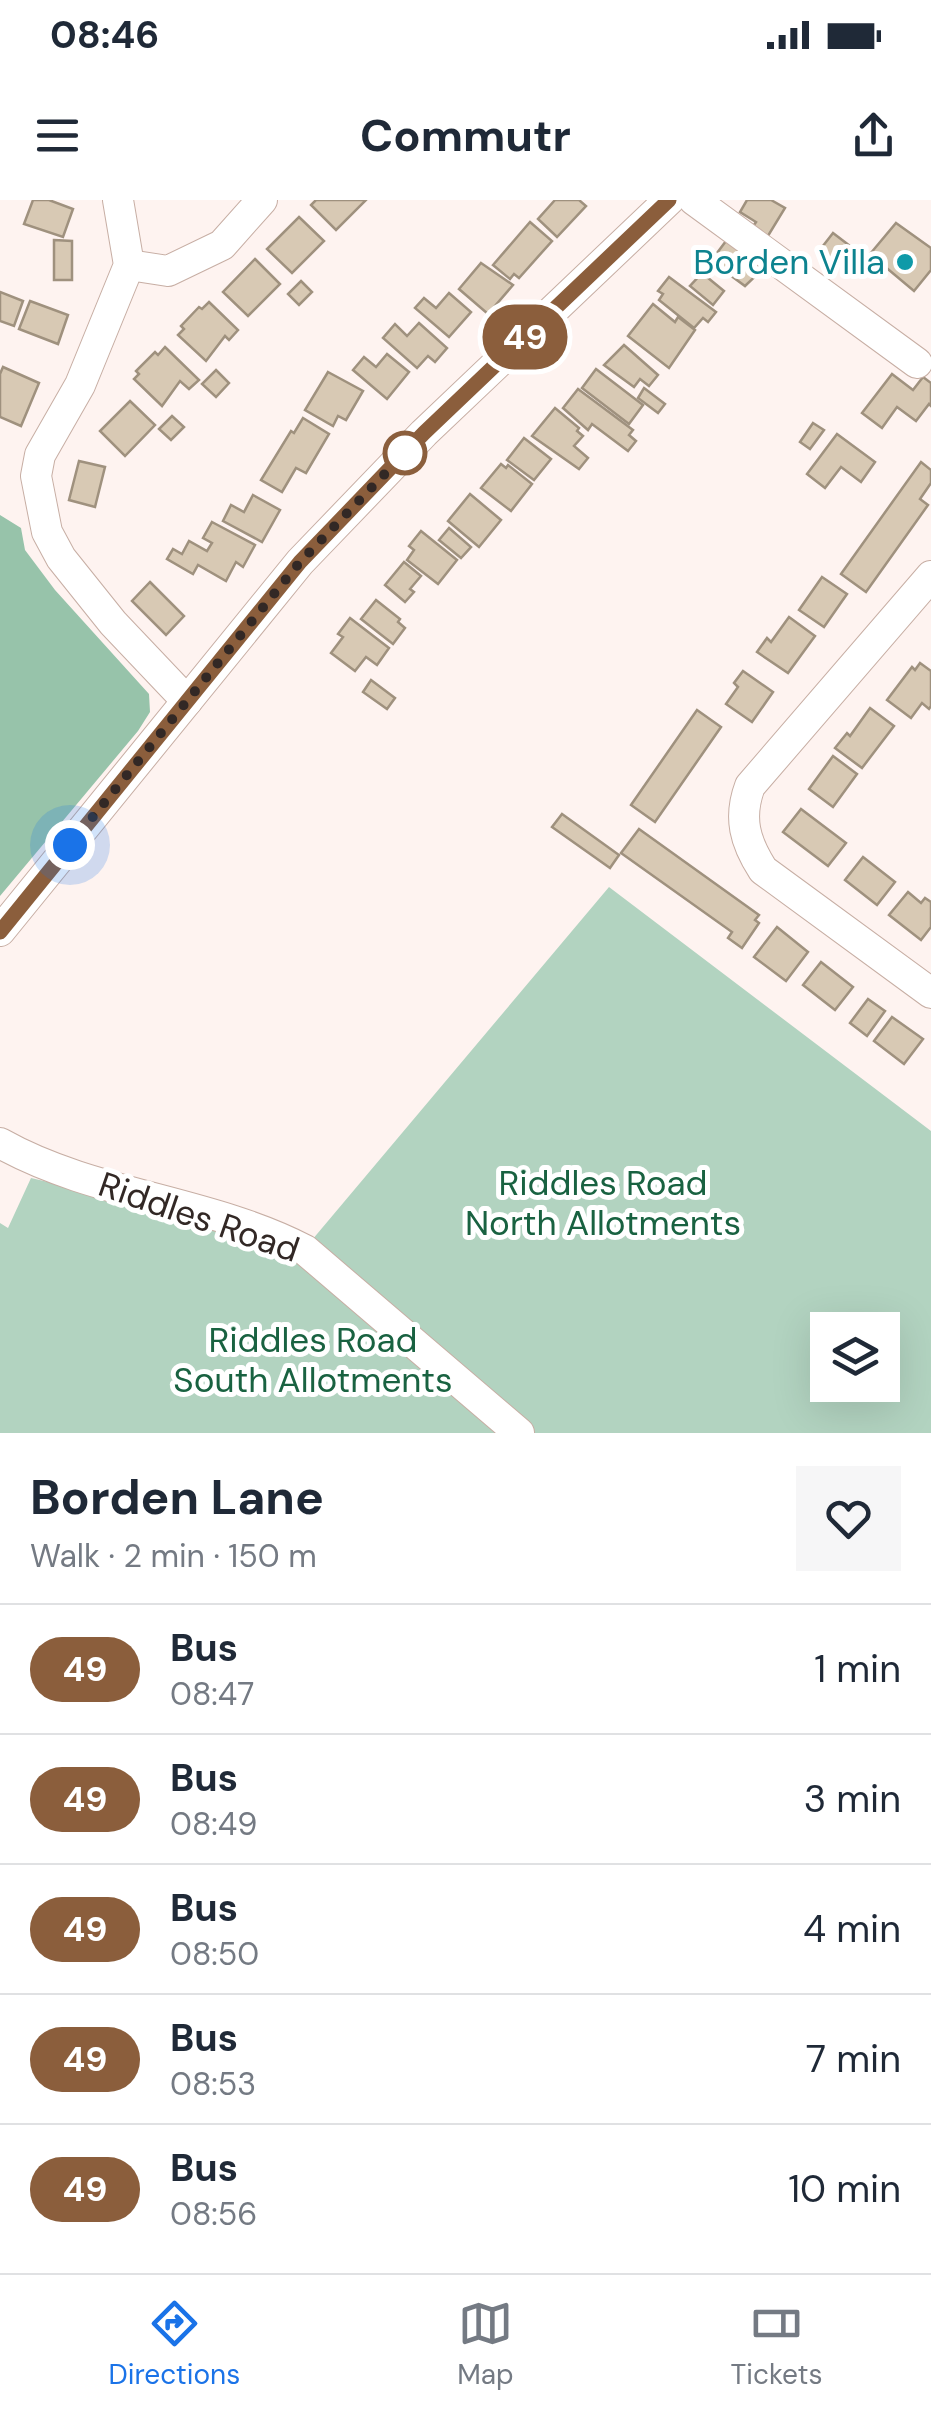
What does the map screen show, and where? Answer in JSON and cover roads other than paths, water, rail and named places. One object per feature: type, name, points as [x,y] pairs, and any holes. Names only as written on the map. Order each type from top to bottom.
[{"type":"street","points":[[118,200],[129,265],[80,385],[40,455],[36,476],[47,532],[61,558],[113,623],[187,701]]},
{"type":"street","points":[[129,265],[168,271],[222,244],[262,200]]},
{"type":"street","points":[[0,932],[300,562],[424,433],[669,200]]},
{"type":"street","points":[[694,200],[917,362]]},
{"type":"street","points":[[931,576],[750,786],[743,822],[750,850],[762,870],[931,993]]},
{"type":"street","name":"Riddles Road","points":[[0,1143],[38,1163],[181,1203],[305,1250],[519,1433]]},
{"type":"place","name":"Borden Villa","points":[[905,262]]},
{"type":"park label","name":"Riddles Road North Allotments","points":[[603,1203]]},
{"type":"park label","name":"Riddles Road South Allotments","points":[[313,1360]]}]
